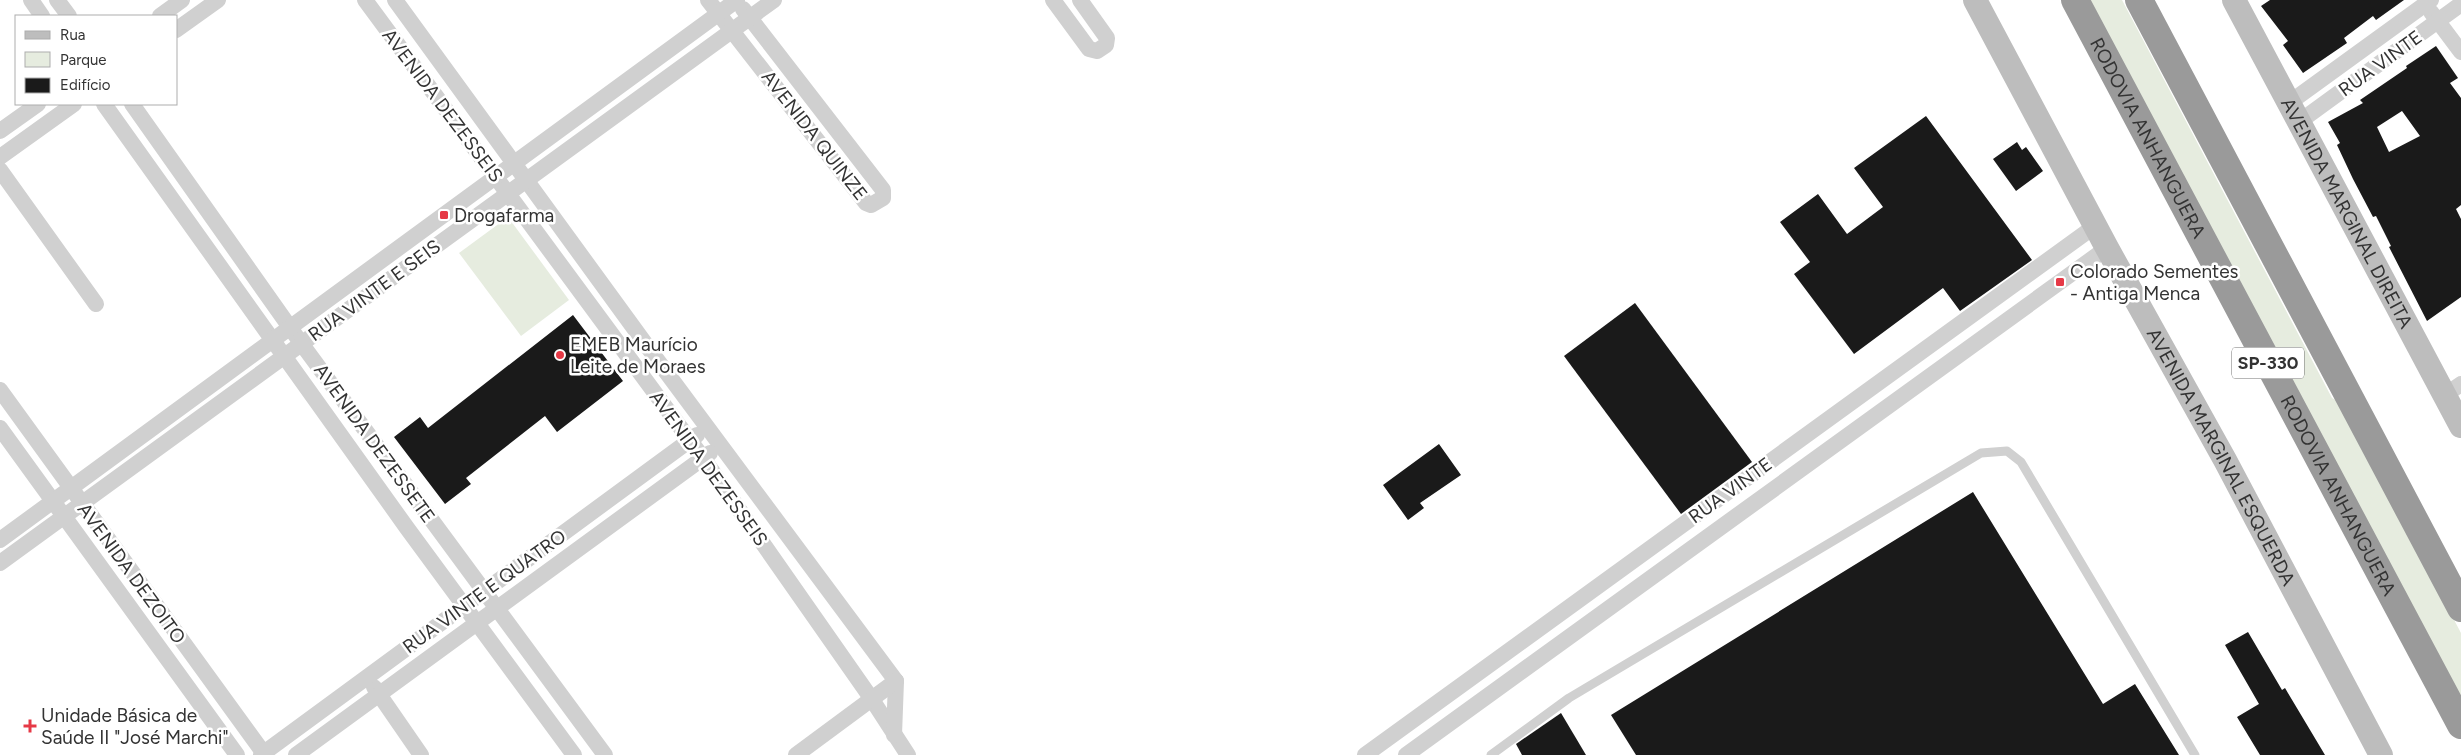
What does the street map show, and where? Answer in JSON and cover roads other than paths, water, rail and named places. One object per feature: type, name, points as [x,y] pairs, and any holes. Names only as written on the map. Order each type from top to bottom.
[{"type":"highway","name":"RODOVIA ANHANGUERA","points":[[2074,0],[2461,725]]},
{"type":"highway","name":"SP-330","points":[[2139,0],[2461,608]]},
{"type":"main road","name":"AVENIDA MARGINAL ESQUERDA","points":[[1975,0],[2095,226],[2234,477],[2381,755]]},
{"type":"main road","name":"AVENIDA MARGINAL DIREITA","points":[[2234,0],[2294,112],[2453,390],[2459,418]]},
{"type":"street","points":[[30,0],[41,15]]},
{"type":"street","points":[[57,0],[68,15]]},
{"type":"street","points":[[161,15],[182,0]]},
{"type":"street","name":"AVENIDA DEZESSEIS","points":[[365,0],[703,458],[871,698],[908,755]]},
{"type":"street","name":"AVENIDA DEZESSEIS","points":[[395,0],[707,428],[896,681]]},
{"type":"street","name":"AVENIDA QUINZE","points":[[708,0],[866,203],[871,206],[878,203],[883,198],[883,190],[737,0]]},
{"type":"street","name":"RUA VINTE E SEIS","points":[[0,540],[737,0]]},
{"type":"street","name":"RUA VINTE E SEIS","points":[[0,563],[526,178],[774,0]]},
{"type":"street","points":[[1052,0],[1089,50],[1097,51],[1106,46],[1108,38],[1080,0]]},
{"type":"street","points":[[178,29],[216,1]]},
{"type":"street","points":[[2426,1],[2461,52]]},
{"type":"street","name":"RUA VINTE","points":[[2294,112],[2426,1]]},
{"type":"street","name":"RUA VINTE","points":[[2294,112],[2457,7]]},
{"type":"street","points":[[0,131],[37,105]]},
{"type":"street","points":[[0,157],[73,105]]},
{"type":"street","name":"AVENIDA DEZESSETE","points":[[105,105],[464,606],[574,755]]},
{"type":"street","name":"AVENIDA DEZESSETE","points":[[133,105],[290,328],[605,755]]},
{"type":"street","points":[[0,170],[96,304]]},
{"type":"street","name":"RUA VINTE","points":[[1365,755],[2095,226]]},
{"type":"street","name":"RUA VINTE","points":[[1406,755],[2107,248]]},
{"type":"street","name":"AVENIDA DEZOITO","points":[[0,390],[263,754]]},
{"type":"street","name":"AVENIDA DEZOITO","points":[[0,428],[237,755]]},
{"type":"street","name":"RUA VINTE E QUATRO","points":[[263,754],[707,428]]},
{"type":"street","name":"RUA VINTE E QUATRO","points":[[296,755],[721,445]]},
{"type":"street","points":[[366,678],[421,755]]},
{"type":"street","points":[[796,755],[896,681]]},
{"type":"street","points":[[894,735],[896,681]]},
{"type":"lane","points":[[1490,755],[1569,698],[1972,458],[1981,453],[2007,451],[2021,462],[2195,755]]},
{"type":"place","name":"Drogafarma","points":[[444,215]]},
{"type":"place","name":"Colorado Sementes - Antiga Menca","points":[[2060,282]]},
{"type":"place","name":"EMEB Maurício Leite de Moraes","points":[[560,355]]},
{"type":"place","name":"Unidade Básica de Saúde II \"José Marchi\"","points":[[30,726]]}]
